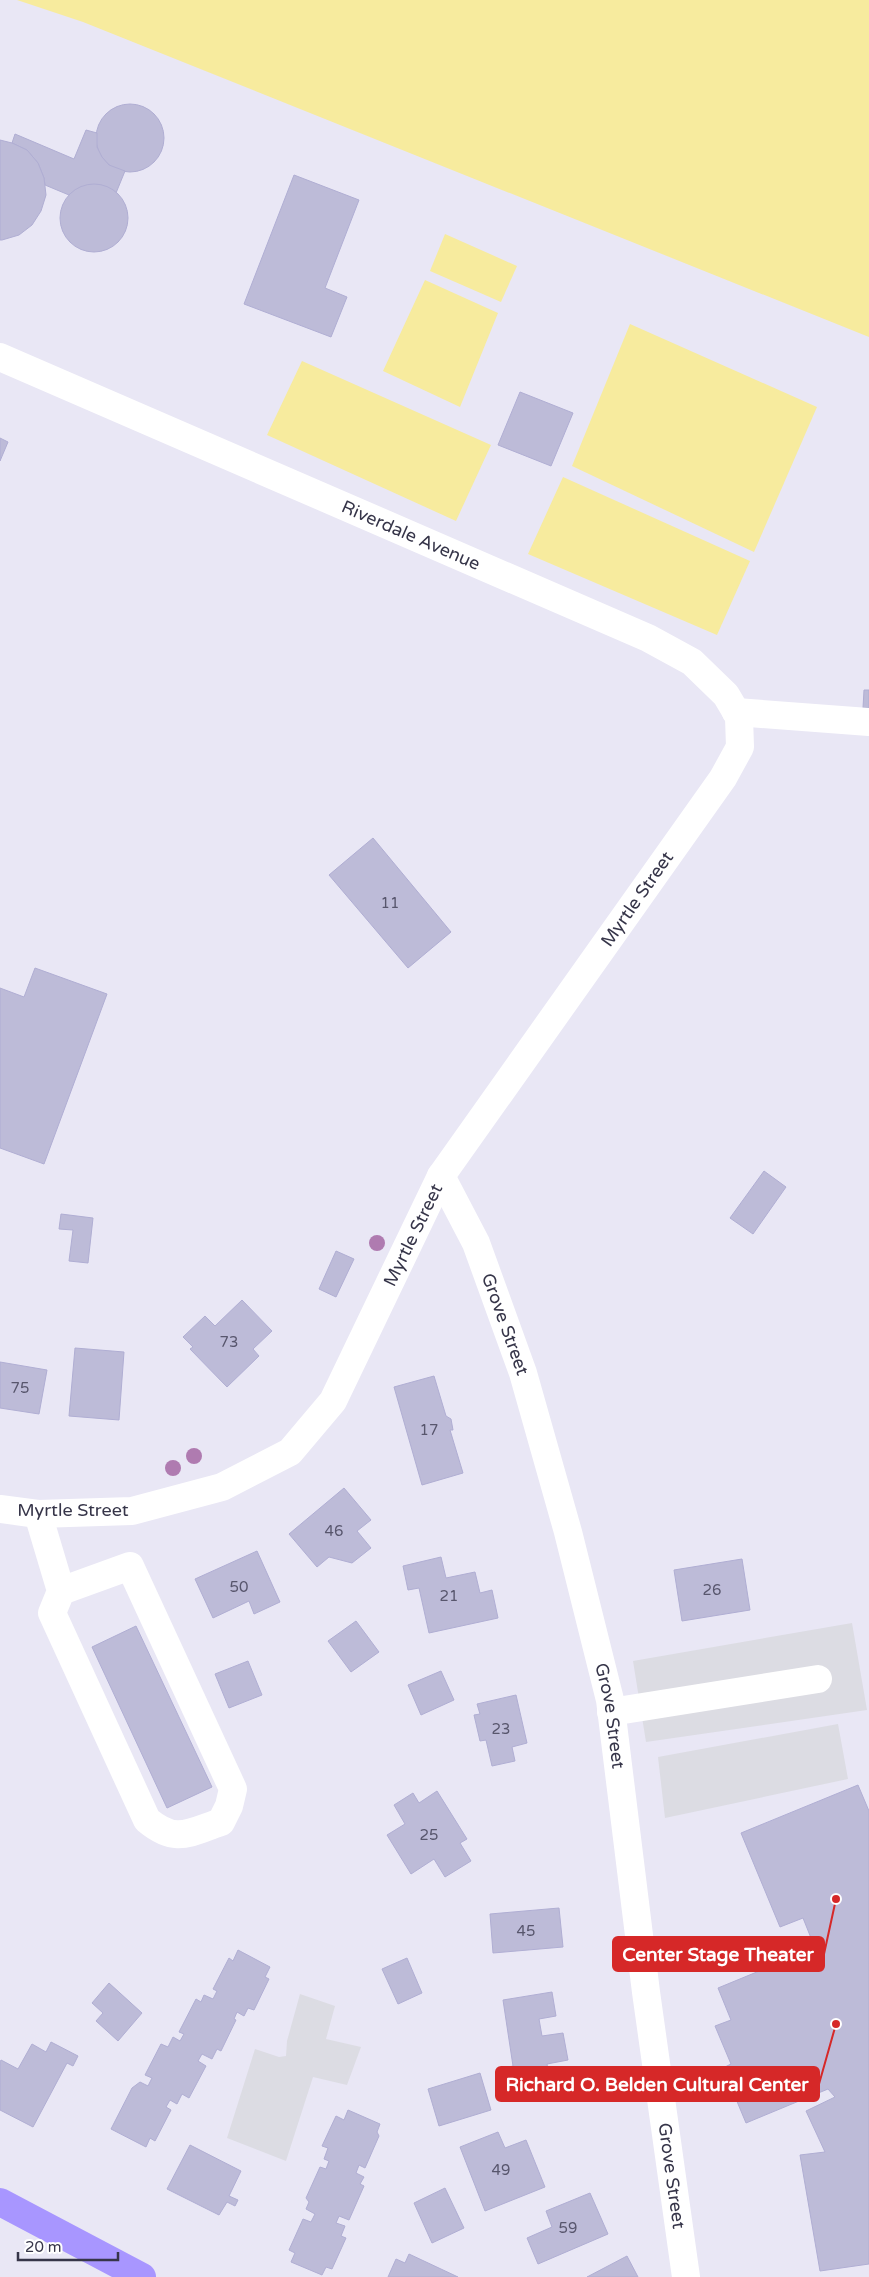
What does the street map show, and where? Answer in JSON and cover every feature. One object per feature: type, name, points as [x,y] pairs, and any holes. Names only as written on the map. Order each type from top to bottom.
[{"type":"main road","points":[[0,2202],[142,2277]]},
{"type":"street","name":"Riverdale Avenue","points":[[0,357],[648,638],[692,662],[726,695],[739,716],[740,747],[722,778]]},
{"type":"street","points":[[736,712],[869,722]]},
{"type":"street","name":"Myrtle Street","points":[[0,1509],[38,1514],[132,1511],[222,1487],[290,1452],[333,1401],[441,1176],[722,778]]},
{"type":"street","name":"Grove Street","points":[[441,1176],[476,1243],[524,1373],[568,1532],[611,1712],[646,1992],[686,2277]]},
{"type":"street","points":[[38,1514],[61,1591],[52,1612],[147,1820],[162,1832],[181,1836],[221,1822],[229,1806],[233,1789],[130,1566],[61,1591]]},
{"type":"street","points":[[611,1712],[818,1679]]},
{"type":"shaded area","points":[[17,0],[869,0],[869,337],[83,22]]},
{"type":"shaded area","points":[[445,234],[517,266],[501,302],[430,271]]},
{"type":"shaded area","points":[[425,280],[498,313],[460,407],[383,371]]},
{"type":"shaded area","points":[[630,324],[817,407],[754,552],[572,466]]},
{"type":"shaded area","points":[[302,361],[491,445],[456,521],[267,435]]},
{"type":"shaded area","points":[[563,477],[750,561],[717,635],[528,554]]},
{"type":"shaded area","points":[[852,1623],[867,1710],[646,1742],[633,1661]]},
{"type":"shaded area","points":[[838,1724],[848,1779],[665,1818],[658,1757]]},
{"type":"shaded area","points":[[300,1994],[335,2006],[326,2039],[361,2047],[347,2085],[313,2077],[286,2161],[227,2138],[255,2049],[279,2057],[286,2056],[287,2041]]},
{"type":"building","points":[[130,104],[143,107],[154,114],[161,125],[164,138],[161,151],[154,162],[143,169],[130,172],[117,169],[106,162],[99,151],[96,138],[99,125],[106,114],[117,107]]},
{"type":"building","points":[[86,130],[97,133],[97,147],[109,165],[125,171],[116,193],[101,185],[89,185],[79,188],[69,195],[45,185],[38,163],[27,150],[12,143],[15,134],[74,159]]},
{"type":"building","points":[[0,140],[27,150],[38,163],[44,178],[46,195],[41,211],[32,225],[19,235],[2,240],[0,240]]},
{"type":"building","points":[[294,175],[359,200],[325,288],[347,297],[331,337],[244,304]]},
{"type":"building","points":[[94,184],[107,187],[118,194],[125,205],[128,218],[125,231],[118,242],[107,249],[94,252],[81,249],[70,242],[63,231],[60,218],[63,205],[70,194],[81,187]]},
{"type":"building","points":[[520,392],[573,413],[551,466],[498,445]]},
{"type":"building","points":[[0,438],[8,442],[0,461]]},
{"type":"building","points":[[864,690],[869,690],[869,708],[863,708]]},
{"type":"building","points":[[373,838],[451,932],[408,968],[329,875]]},
{"type":"building","points":[[35,968],[107,994],[44,1164],[0,1148],[0,988],[24,997]]},
{"type":"building","points":[[764,1171],[786,1187],[753,1234],[730,1218]]},
{"type":"building","points":[[61,1214],[93,1218],[88,1263],[69,1261],[73,1230],[59,1229]]},
{"type":"building","points":[[336,1251],[354,1259],[336,1297],[319,1289]]},
{"type":"building","points":[[242,1300],[272,1331],[253,1349],[259,1356],[227,1387],[190,1349],[193,1347],[183,1337],[205,1316],[215,1326]]},
{"type":"building","points":[[75,1348],[124,1352],[119,1420],[69,1416]]},
{"type":"building","points":[[0,1362],[47,1370],[39,1414],[0,1408]]},
{"type":"building","points":[[434,1376],[446,1416],[451,1419],[453,1430],[450,1430],[463,1473],[422,1485],[394,1387]]},
{"type":"building","points":[[344,1488],[371,1520],[357,1531],[371,1548],[352,1563],[329,1557],[317,1567],[289,1534]]},
{"type":"building","points":[[257,1551],[280,1602],[254,1614],[249,1601],[213,1618],[195,1579]]},
{"type":"building","points":[[441,1557],[446,1578],[475,1572],[480,1593],[492,1590],[498,1618],[429,1633],[419,1588],[408,1590],[403,1566]]},
{"type":"building","points":[[742,1559],[750,1610],[682,1621],[674,1570]]},
{"type":"building","points":[[356,1621],[379,1652],[351,1672],[328,1641]]},
{"type":"building","points":[[136,1626],[212,1787],[167,1808],[92,1647]]},
{"type":"building","points":[[248,1661],[262,1695],[229,1708],[215,1674]]},
{"type":"building","points":[[441,1671],[454,1700],[421,1715],[408,1685]]},
{"type":"building","points":[[516,1695],[527,1743],[512,1747],[515,1761],[492,1766],[486,1740],[480,1741],[474,1715],[480,1714],[477,1704]]},
{"type":"building","points":[[858,1785],[869,1811],[869,2264],[820,2271],[800,2155],[825,2152],[806,2111],[835,2097],[828,2089],[746,2123],[723,2068],[731,2064],[715,2026],[731,2020],[718,1988],[815,1948],[803,1918],[780,1927],[741,1833]]},
{"type":"building","points":[[437,1791],[467,1839],[460,1843],[471,1861],[445,1877],[434,1859],[411,1874],[387,1835],[405,1824],[394,1805],[413,1793],[419,1803]]},
{"type":"building","points":[[559,1908],[563,1947],[493,1953],[490,1914]]},
{"type":"building","points":[[238,1950],[270,1967],[265,1977],[269,1979],[254,2010],[248,2008],[244,2016],[237,2012],[234,2019],[236,2020],[221,2051],[217,2049],[212,2059],[202,2054],[198,2061],[206,2066],[189,2098],[182,2094],[177,2104],[170,2100],[166,2107],[171,2110],[155,2141],[150,2138],[146,2147],[111,2129],[132,2088],[140,2082],[148,2086],[152,2078],[145,2075],[161,2044],[168,2047],[173,2037],[180,2041],[184,2034],[179,2032],[196,1999],[201,2002],[204,1995],[213,1999],[217,1991],[213,1989],[229,1958],[233,1961]]},
{"type":"building","points":[[407,1958],[422,1993],[398,2004],[382,1969]]},
{"type":"building","points":[[109,1983],[142,2013],[118,2041],[96,2021],[103,2013],[92,2003]]},
{"type":"building","points":[[552,1992],[556,2016],[539,2019],[542,2036],[563,2033],[568,2060],[547,2064],[550,2082],[518,2087],[512,2085],[509,2067],[513,2066],[503,2000]]},
{"type":"building","points":[[51,2042],[78,2056],[73,2066],[67,2063],[33,2127],[0,2110],[0,2062],[1,2060],[18,2069],[32,2044],[46,2052]]},
{"type":"building","points":[[480,2073],[491,2110],[439,2126],[428,2089]]},
{"type":"building","points":[[348,2110],[380,2124],[377,2132],[379,2136],[365,2168],[359,2165],[356,2173],[364,2177],[360,2184],[364,2186],[349,2220],[339,2216],[336,2223],[345,2226],[341,2236],[346,2238],[332,2269],[326,2267],[322,2275],[291,2262],[295,2253],[289,2250],[303,2219],[311,2222],[315,2214],[306,2209],[309,2202],[306,2198],[320,2167],[326,2169],[329,2161],[324,2159],[328,2148],[322,2146],[336,2116],[344,2120]]},
{"type":"building","points":[[498,2132],[505,2148],[526,2140],[545,2187],[485,2211],[460,2147]]},
{"type":"building","points":[[190,2145],[241,2171],[229,2196],[238,2200],[235,2206],[227,2202],[219,2215],[167,2189]]},
{"type":"building","points":[[445,2188],[464,2228],[432,2243],[414,2203]]},
{"type":"building","points":[[590,2193],[608,2234],[538,2264],[527,2238],[552,2227],[546,2211]]},
{"type":"building","points":[[409,2254],[458,2277],[388,2277],[396,2259],[405,2263]]},
{"type":"building","points":[[627,2256],[638,2277],[587,2277]]},
{"type":"place","name":"Center Stage Theater","points":[[836,1899]]},
{"type":"place","name":"Richard O. Belden Cultural Center","points":[[836,2024]]}]
